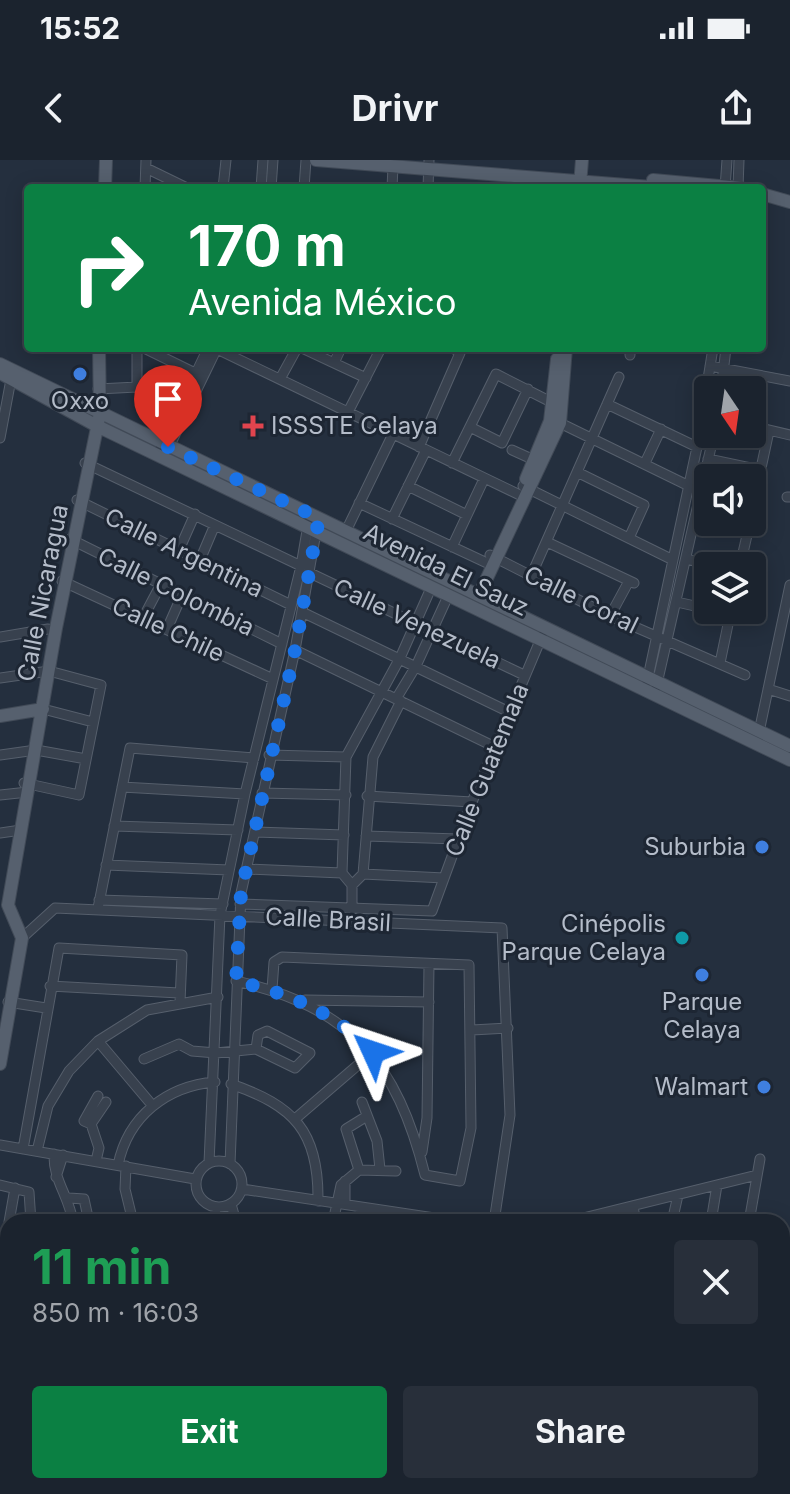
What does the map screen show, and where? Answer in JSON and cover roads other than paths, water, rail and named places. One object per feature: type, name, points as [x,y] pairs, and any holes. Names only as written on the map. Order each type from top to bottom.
[{"type":"main road","points":[[105,184],[106,160]]},
{"type":"main road","points":[[316,160],[429,164],[601,184]]},
{"type":"main road","points":[[574,160],[576,181]]},
{"type":"main road","points":[[576,181],[582,160]]},
{"type":"main road","points":[[576,181],[654,184]]},
{"type":"main road","points":[[766,195],[790,202]]},
{"type":"main road","points":[[766,202],[790,209]]},
{"type":"main road","name":"Calle Nicaragua","points":[[45,672],[88,463],[96,415],[99,352]]},
{"type":"main road","points":[[525,492],[550,421],[559,352]]},
{"type":"main road","points":[[476,594],[560,423],[566,352]]},
{"type":"main road","name":"Avenida El Sauz","points":[[0,364],[8,374],[96,415],[311,530],[448,596],[543,634],[761,737],[790,746]]},
{"type":"main road","name":"Avenida El Sauz","points":[[163,451],[346,531],[476,594],[543,634]]},
{"type":"main road","name":"Calle Nicaragua","points":[[19,940],[2,906],[40,710],[48,629],[64,582]]},
{"type":"main road","points":[[0,716],[40,710]]},
{"type":"main road","name":"Avenida El Sauz","points":[[761,737],[790,760]]},
{"type":"main road","points":[[0,1064],[19,940]]},
{"type":"main road","points":[[0,1042],[10,1002]]},
{"type":"street","points":[[261,184],[263,160]]},
{"type":"street","points":[[271,184],[273,160]]},
{"type":"street","points":[[304,184],[306,160]]},
{"type":"street","points":[[727,160],[732,184]]},
{"type":"street","points":[[734,184],[739,160]]},
{"type":"street","points":[[223,161],[223,184]]},
{"type":"street","points":[[393,184],[398,163]]},
{"type":"street","points":[[145,184],[146,164],[180,184]]},
{"type":"street","points":[[428,184],[429,164]]},
{"type":"street","points":[[137,352],[137,387]]},
{"type":"street","points":[[152,352],[195,373]]},
{"type":"street","points":[[163,451],[206,352]]},
{"type":"street","points":[[183,406],[214,352]]},
{"type":"street","points":[[224,352],[484,479],[565,506],[673,560]]},
{"type":"street","points":[[280,379],[297,352]]},
{"type":"street","points":[[309,352],[366,378]]},
{"type":"street","points":[[334,363],[339,352]]},
{"type":"street","points":[[348,412],[379,352]]},
{"type":"street","points":[[392,519],[423,448],[456,352]]},
{"type":"street","points":[[708,376],[712,352]]},
{"type":"street","points":[[723,376],[726,352]]},
{"type":"street","points":[[710,366],[790,381]]},
{"type":"street","points":[[0,438],[8,374]]},
{"type":"street","points":[[452,463],[496,374],[553,403]]},
{"type":"street","points":[[531,576],[565,506],[619,377]]},
{"type":"street","points":[[98,389],[137,387],[183,406]]},
{"type":"street","points":[[470,427],[502,443],[528,389]]},
{"type":"street","points":[[607,404],[694,446]]},
{"type":"street","points":[[560,423],[689,486]]},
{"type":"street","points":[[645,463],[661,429]]},
{"type":"street","points":[[766,430],[790,435]]},
{"type":"street","points":[[761,464],[769,431]]},
{"type":"street","points":[[346,531],[393,434]]},
{"type":"street","points":[[651,686],[656,636],[697,448]]},
{"type":"street","points":[[707,464],[711,448]]},
{"type":"street","points":[[512,450],[534,460]]},
{"type":"street","points":[[708,459],[732,464]]},
{"type":"street","points":[[88,463],[195,514],[214,527],[301,566]]},
{"type":"street","points":[[579,473],[644,505],[633,540]]},
{"type":"street","points":[[452,547],[484,479]]},
{"type":"street","points":[[408,486],[467,515]]},
{"type":"street","name":"Calle Argentina","points":[[80,502],[291,605]]},
{"type":"street","name":"Calle Coral","points":[[359,503],[452,547],[531,576],[610,616],[667,638],[745,675]]},
{"type":"street","points":[[179,550],[195,514]]},
{"type":"street","points":[[195,1179],[209,1163],[221,910],[245,794],[314,516]]},
{"type":"street","points":[[200,560],[214,527]]},
{"type":"street","points":[[195,1179],[201,1201],[214,1207],[231,1204],[242,1189],[241,1178],[230,1164],[240,899],[310,573],[311,530]]},
{"type":"street","points":[[651,686],[667,638],[694,532]]},
{"type":"street","name":"Calle Colombia","points":[[72,540],[282,644]]},
{"type":"street","points":[[547,542],[632,582],[610,616]]},
{"type":"street","points":[[686,559],[694,561]]},
{"type":"street","name":"Calle Venezuela","points":[[310,573],[524,675]]},
{"type":"street","name":"Calle Chile","points":[[64,582],[273,679]]},
{"type":"street","points":[[143,618],[161,584]]},
{"type":"street","points":[[761,737],[768,689],[787,615],[790,585]]},
{"type":"street","points":[[225,891],[240,899],[352,909],[352,885],[342,873],[346,757],[400,658],[431,588]]},
{"type":"street","points":[[167,629],[182,595]]},
{"type":"street","points":[[352,885],[363,874],[367,796],[373,757],[448,596]]},
{"type":"street","points":[[677,602],[694,606]]},
{"type":"street","points":[[302,612],[509,712]]},
{"type":"street","points":[[720,663],[728,624]]},
{"type":"street","points":[[0,637],[48,629]]},
{"type":"street","name":"Calle Guatemala","points":[[352,909],[432,911],[472,802],[543,634]]},
{"type":"street","points":[[295,650],[495,747]]},
{"type":"street","points":[[0,678],[45,672],[101,685],[79,795],[26,788],[0,795]]},
{"type":"street","points":[[768,689],[790,696]]},
{"type":"street","points":[[40,710],[93,722]]},
{"type":"street","points":[[98,904],[130,748],[254,758]]},
{"type":"street","points":[[0,755],[33,750],[86,759]]},
{"type":"street","points":[[269,755],[346,757]]},
{"type":"street","points":[[122,787],[245,794]]},
{"type":"street","points":[[262,793],[346,795]]},
{"type":"street","points":[[367,796],[472,802]]},
{"type":"street","points":[[114,826],[238,830]]},
{"type":"street","points":[[0,833],[19,830]]},
{"type":"street","points":[[256,832],[344,835]]},
{"type":"street","points":[[366,836],[458,839]]},
{"type":"street","points":[[106,865],[229,870]]},
{"type":"street","points":[[246,869],[342,873]]},
{"type":"street","points":[[363,874],[444,878]]},
{"type":"street","name":"Calle Brasil","points":[[19,940],[55,908],[98,904],[221,910],[239,916],[502,928],[508,1028]]},
{"type":"street","points":[[23,1149],[59,948],[182,955],[180,997]]},
{"type":"street","points":[[236,981],[272,989],[300,1000],[330,1016],[373,1052],[393,1085],[425,1175],[454,1182],[463,1177],[471,1128],[469,965],[282,957],[274,962],[272,989]]},
{"type":"street","points":[[421,1158],[427,1118],[429,964]]},
{"type":"street","points":[[50,986],[180,997],[218,997]]},
{"type":"street","points":[[37,1151],[48,1106],[69,1071],[98,1041],[147,1010],[180,997]]},
{"type":"street","points":[[300,1000],[429,1002]]},
{"type":"street","points":[[10,1002],[46,1008]]},
{"type":"street","points":[[472,1030],[508,1028],[510,1115],[495,1214]]},
{"type":"street","points":[[144,1059],[179,1044],[192,1051],[216,1053],[256,1049],[295,1068],[310,1053],[267,1031],[258,1035],[256,1049]]},
{"type":"street","points":[[98,1041],[152,1105]]},
{"type":"street","points":[[295,1119],[373,1052]]},
{"type":"street","points":[[131,1214],[121,1149],[152,1105],[194,1084],[215,1082]]},
{"type":"street","points":[[231,1084],[268,1097],[295,1119],[311,1146],[318,1175],[318,1201]]},
{"type":"street","points":[[92,1161],[96,1142],[91,1124],[84,1121],[101,1100]]},
{"type":"street","points":[[362,1102],[377,1141],[380,1169]]},
{"type":"street","points":[[31,1104],[48,1106]]},
{"type":"street","points":[[359,1170],[346,1129],[367,1116]]},
{"type":"street","points":[[0,1145],[195,1179]]},
{"type":"street","points":[[58,1154],[56,1177],[69,1198],[72,1214]]},
{"type":"street","points":[[750,1214],[760,1159]]},
{"type":"street","points":[[209,1163],[230,1164]]},
{"type":"street","points":[[337,1214],[342,1204],[345,1181],[359,1170],[396,1171]]},
{"type":"street","points":[[609,1214],[757,1175]]},
{"type":"street","points":[[0,1185],[29,1192],[30,1214]]},
{"type":"street","points":[[712,1214],[717,1185]]},
{"type":"street","points":[[10,1214],[15,1188]]},
{"type":"street","points":[[242,1189],[395,1214]]},
{"type":"street","points":[[674,1214],[678,1195]]},
{"type":"street","points":[[69,1198],[84,1199],[87,1214]]},
{"type":"street","points":[[231,1204],[234,1214]]},
{"type":"street","points":[[214,1207],[216,1214]]},
{"type":"street","points":[[633,1207],[634,1214]]},
{"type":"street","points":[[364,1214],[365,1208]]},
{"type":"place","name":"Oxxo","points":[[80,374]]},
{"type":"place","name":"ISSSTE Celaya","points":[[253,426]]},
{"type":"place","name":"Suburbia","points":[[762,847]]},
{"type":"place","name":"Cinépolis Parque Celaya","points":[[682,938]]},
{"type":"place","name":"Parque Celaya","points":[[702,975]]},
{"type":"place","name":"Walmart","points":[[764,1087]]}]
